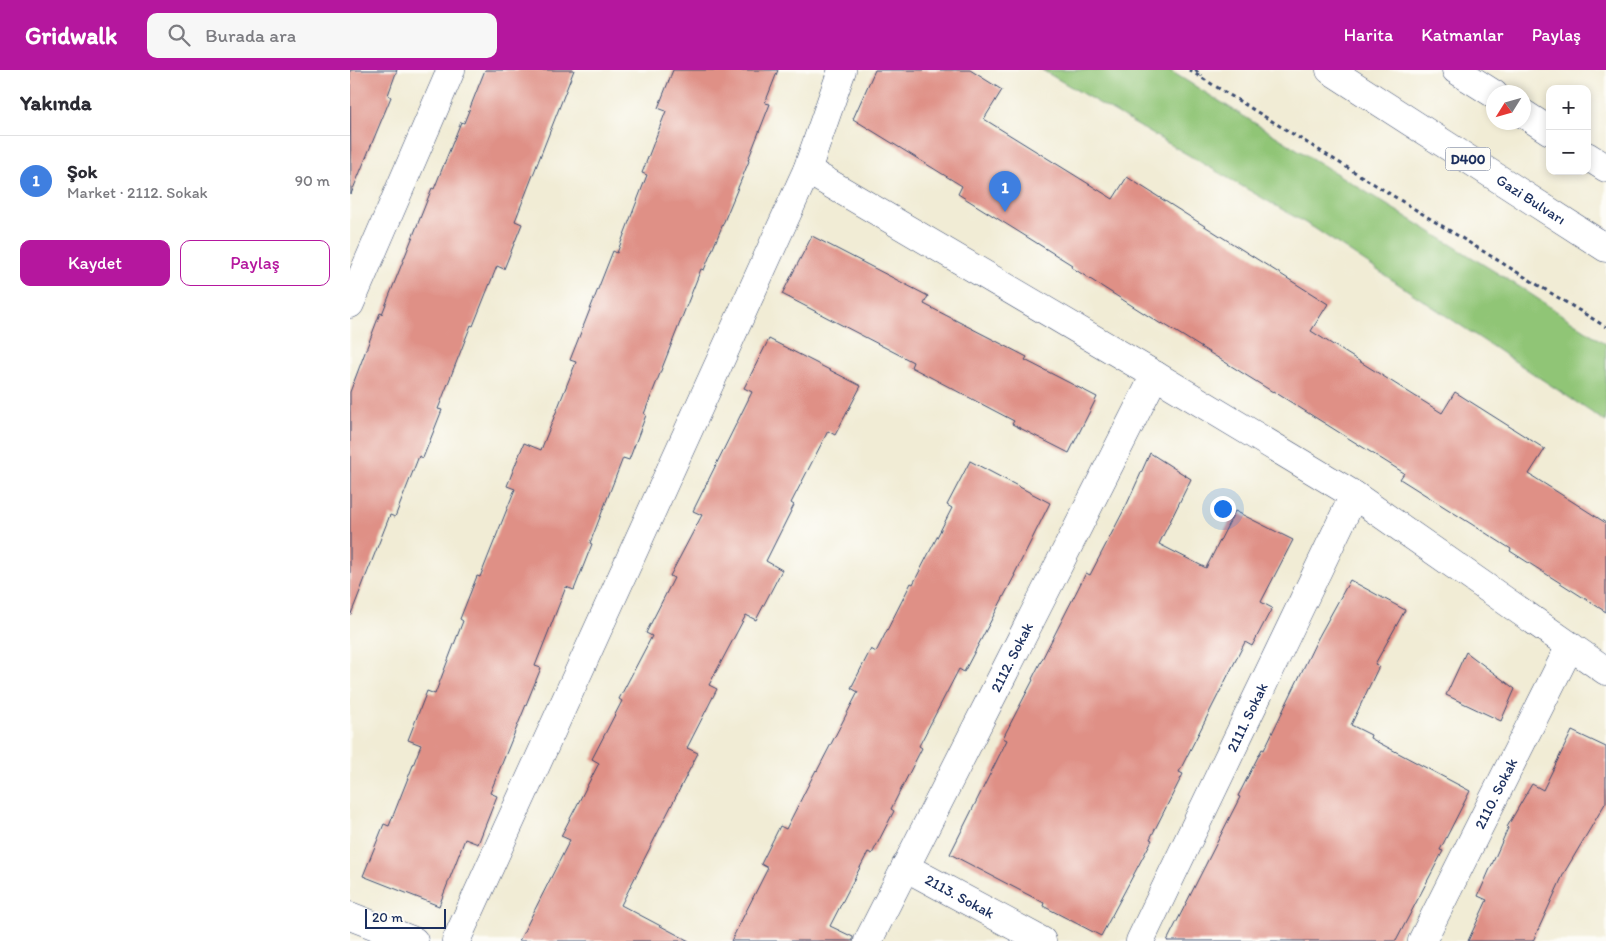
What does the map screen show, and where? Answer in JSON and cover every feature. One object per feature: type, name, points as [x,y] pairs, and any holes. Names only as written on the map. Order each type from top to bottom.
[{"type":"main road","points":[[350,304],[451,70]]},
{"type":"main road","points":[[456,941],[807,170],[842,70]]},
{"type":"main road","name":"Gazi Bulvarı","points":[[1330,70],[1606,248]]},
{"type":"main road","points":[[1456,70],[1486,89]]},
{"type":"main road","points":[[1531,119],[1548,130]]},
{"type":"main road","points":[[1591,159],[1606,168]]},
{"type":"main road","points":[[807,170],[1155,375],[1354,496],[1606,671]]},
{"type":"main road","name":"2112. Sokak","points":[[868,941],[1155,375]]},
{"type":"main road","name":"2111. Sokak","points":[[1140,941],[1354,496]]},
{"type":"main road","name":"2110. Sokak","points":[[1422,941],[1570,646]]},
{"type":"main road","name":"2113. Sokak","points":[[905,867],[1042,941]]},
{"type":"main road","points":[[350,916],[414,941]]},
{"type":"path","points":[[1189,70],[1606,327]]},
{"type":"path","points":[[1195,70],[1210,84]]},
{"type":"green space","points":[[1042,70],[1169,70],[1523,289],[1606,344],[1606,422],[1314,228]]},
{"type":"building","points":[[350,70],[397,70],[388,95],[391,97],[351,194]]},
{"type":"building","points":[[485,70],[574,70],[515,221],[522,224],[504,269],[497,266],[473,326],[471,325],[438,409],[442,410],[423,458],[419,456],[395,517],[390,515],[350,614],[350,392],[380,313],[382,314],[432,188],[434,189],[461,122],[464,123]]},
{"type":"building","points":[[673,70],[778,70],[765,103],[770,104],[749,161],[704,270],[701,269],[644,414],[646,415],[629,460],[623,458],[574,590],[566,587],[535,666],[541,668],[490,793],[497,796],[478,844],[465,839],[439,906],[363,876],[384,824],[389,826],[421,745],[408,740],[427,691],[435,694],[463,621],[460,619],[477,576],[480,577],[515,489],[507,486],[524,443],[541,450],[576,362],[570,360],[613,251],[617,253],[647,175],[642,173],[666,111],[658,108]]},
{"type":"building","points":[[875,70],[970,70],[1002,90],[984,119],[1113,199],[1127,177],[1328,304],[1311,331],[1442,413],[1455,392],[1545,449],[1529,474],[1606,523],[1606,612],[1400,479],[1404,473],[1071,267],[1072,265],[958,194],[962,186],[853,119]]},
{"type":"building","points":[[812,236],[928,296],[924,304],[1027,357],[1025,360],[1097,397],[1069,453],[1012,424],[1014,421],[911,367],[913,362],[782,294]]},
{"type":"building","points":[[769,339],[861,386],[835,435],[828,431],[791,503],[794,505],[766,561],[782,570],[756,620],[746,615],[709,685],[717,689],[687,748],[698,753],[621,905],[689,941],[519,941],[570,840],[561,836],[599,763],[592,759],[622,701],[619,699],[652,636],[646,633],[674,578],[670,576],[702,515],[693,511],[752,392],[744,388]]},
{"type":"building","points":[[1150,453],[1191,479],[1159,544],[1206,568],[1235,511],[1293,540],[1261,602],[1272,608],[1252,646],[1245,642],[1179,772],[1183,774],[1150,839],[1152,840],[1101,936],[1043,906],[1044,903],[950,854],[1007,740],[1003,738],[1032,679],[1086,573],[1090,575],[1127,504]]},
{"type":"building","points":[[970,461],[1050,503],[964,672],[959,669],[919,746],[922,748],[891,809],[894,811],[872,854],[868,852],[830,926],[853,937],[853,941],[731,941],[768,868],[761,864],[780,826],[786,829],[858,692],[851,688],[871,649],[876,652],[911,583],[913,584],[952,508],[947,505]]},
{"type":"building","points":[[1350,580],[1405,610],[1375,664],[1379,666],[1351,725],[1371,735],[1370,738],[1470,791],[1440,850],[1443,851],[1396,941],[1167,941],[1240,797],[1238,796],[1262,749],[1264,750],[1318,638]]},
{"type":"building","points":[[1466,652],[1515,689],[1501,721],[1446,695]]},
{"type":"building","points":[[1572,731],[1606,747],[1606,802],[1564,873],[1533,941],[1468,941],[1487,900],[1478,896],[1507,827],[1532,784],[1543,790]]},
{"type":"place","name":"Şok","points":[[1005,212]]}]
